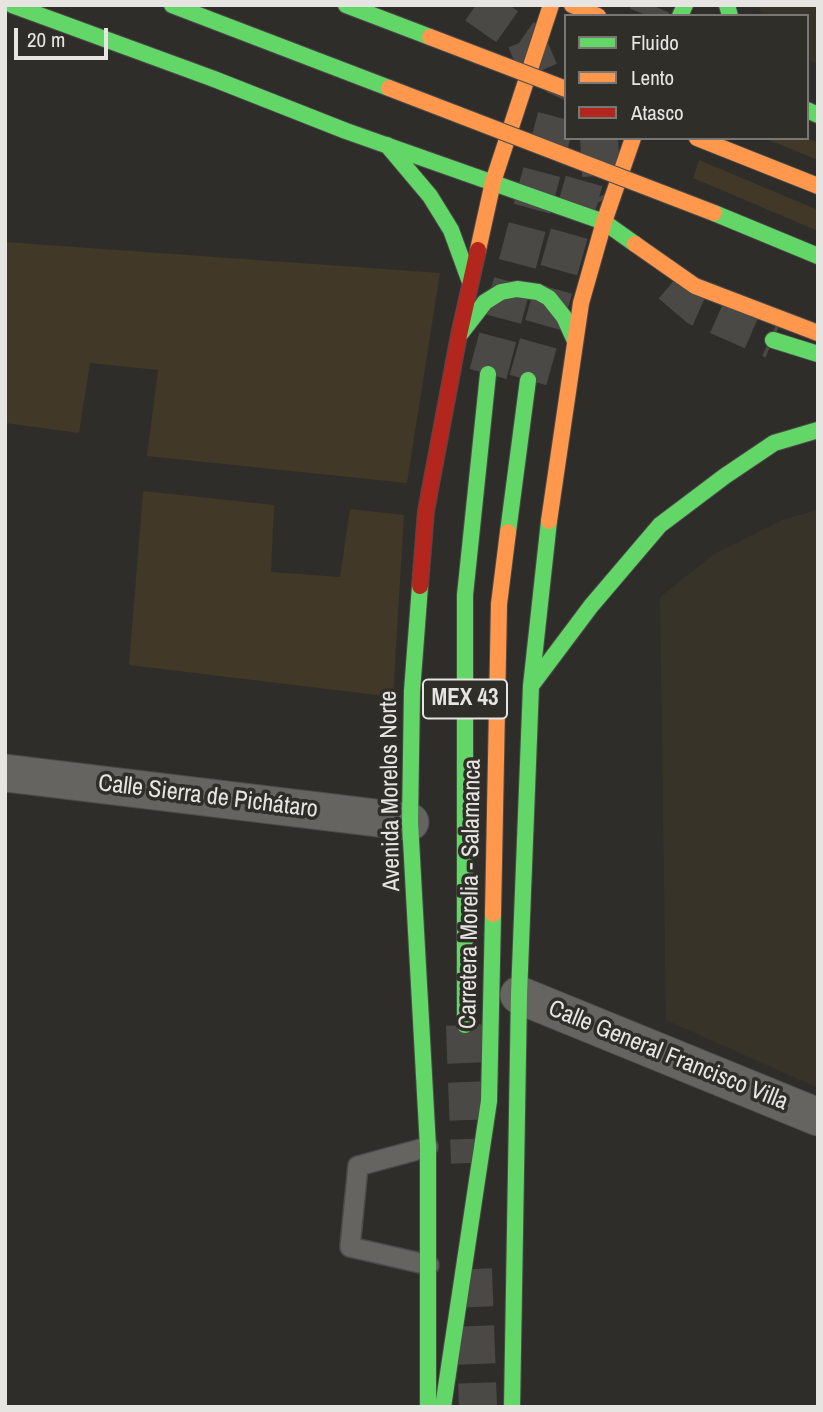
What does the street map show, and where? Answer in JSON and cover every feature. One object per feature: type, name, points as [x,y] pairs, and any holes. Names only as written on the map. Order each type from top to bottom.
[{"type":"main road","points":[[12,5],[387,145],[604,222],[695,286],[818,333]]},
{"type":"main road","points":[[172,5],[714,212],[818,256]]},
{"type":"main road","points":[[346,5],[564,88]]},
{"type":"main road","name":"Avenida Morelos Norte","points":[[428,1407],[428,1147],[410,822],[412,691],[426,511],[458,335],[493,182],[551,5]]},
{"type":"main road","points":[[572,5],[593,14]]},
{"type":"main road","points":[[512,1407],[519,995],[531,686],[555,474],[575,341],[587,277],[632,140]]},
{"type":"main road","points":[[702,140],[818,186]]},
{"type":"main road","points":[[387,145],[430,196],[451,230],[470,282]]},
{"type":"main road","points":[[458,335],[485,302],[501,292],[517,289],[538,292],[550,298],[564,317],[575,341]]},
{"type":"main road","points":[[773,340],[818,354]]},
{"type":"main road","name":"Carretera Morelia - Salamanca","points":[[465,1025],[465,595],[488,374]]},
{"type":"main road","name":"Carretera Morelia - Salamanca","points":[[443,1407],[489,1101],[499,604],[528,380]]},
{"type":"main road","points":[[531,686],[591,606],[660,525],[774,443],[818,430]]},
{"type":"street","name":"Calle Sierra de Pichátaro","points":[[5,773],[410,822]]},
{"type":"street","name":"Calle General Francisco Villa","points":[[519,995],[818,1116]]},
{"type":"lane","points":[[428,1147],[358,1166],[350,1247],[429,1265]]},
{"type":"shaded area","points":[[758,5],[818,5],[818,64],[809,61],[809,14],[761,14]]},
{"type":"shaded area","points":[[809,139],[818,142],[818,160],[769,140]]},
{"type":"shaded area","points":[[699,160],[818,210],[818,231],[693,178]]},
{"type":"shaded area","points":[[5,242],[440,273],[407,483],[147,456],[158,370],[90,363],[79,433],[5,423]]},
{"type":"shaded area","points":[[143,491],[274,505],[271,572],[340,577],[350,509],[404,515],[393,697],[129,665]]},
{"type":"shaded area","points":[[818,510],[818,1088],[666,1020],[660,597],[714,554],[785,519]]},
{"type":"tunnel","points":[[476,5],[526,40],[543,80]]},
{"type":"tunnel","points":[[648,14],[652,5]]},
{"type":"tunnel","points":[[488,374],[557,115],[564,99]]},
{"type":"tunnel","points":[[599,140],[602,191],[606,198]]},
{"type":"tunnel","points":[[528,380],[584,181]]},
{"type":"tunnel","points":[[671,284],[698,307],[773,340]]},
{"type":"tunnel","points":[[465,1025],[470,1163]]},
{"type":"tunnel","points":[[473,1269],[478,1407]]},
{"type":"traffic: fast","points":[[12,5],[346,131],[604,222],[635,244]]},
{"type":"traffic: fast","points":[[172,5],[389,88]]},
{"type":"traffic: fast","points":[[346,5],[430,37]]},
{"type":"traffic: fast","points":[[681,14],[685,5]]},
{"type":"traffic: fast","points":[[727,5],[729,14]]},
{"type":"traffic: fast","points":[[809,111],[818,115]]},
{"type":"traffic: fast","points":[[387,145],[430,196],[451,230],[470,282]]},
{"type":"traffic: fast","points":[[714,213],[818,256]]},
{"type":"traffic: fast","points":[[461,333],[485,302],[501,292],[517,289],[538,292],[549,298],[564,317],[575,341]]},
{"type":"traffic: fast","points":[[773,340],[818,354]]},
{"type":"traffic: fast","points":[[465,1025],[465,595],[488,374]]},
{"type":"traffic: fast","points":[[508,532],[528,380]]},
{"type":"traffic: fast","points":[[531,686],[591,606],[660,525],[774,443],[818,430]]},
{"type":"traffic: fast","points":[[512,1407],[519,995],[531,686],[549,521]]},
{"type":"traffic: fast","points":[[420,586],[412,691],[410,822],[428,1147],[428,1407]]},
{"type":"traffic: fast","points":[[443,1407],[489,1101],[493,914]]},
{"type":"traffic: slow","points":[[478,250],[493,182],[551,5]]},
{"type":"traffic: slow","points":[[572,5],[593,14]]},
{"type":"traffic: slow","points":[[430,37],[564,88]]},
{"type":"traffic: slow","points":[[389,88],[714,213]]},
{"type":"traffic: slow","points":[[549,521],[581,303],[604,222],[632,140]]},
{"type":"traffic: slow","points":[[702,140],[818,186]]},
{"type":"traffic: slow","points":[[635,244],[695,286],[818,333]]},
{"type":"traffic: slow","points":[[493,914],[499,604],[508,532]]},
{"type":"traffic: jam","points":[[420,586],[426,511],[478,250]]}]
